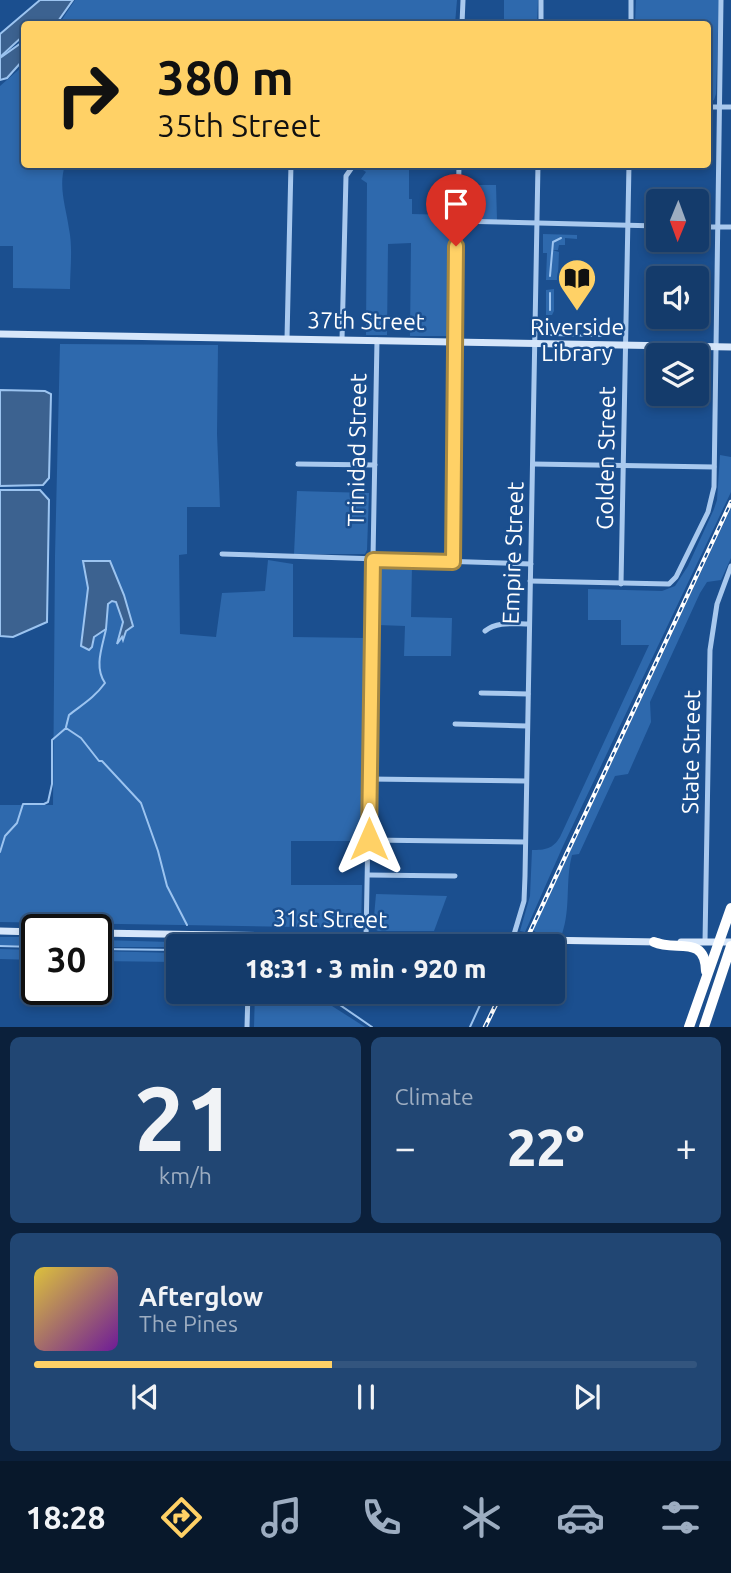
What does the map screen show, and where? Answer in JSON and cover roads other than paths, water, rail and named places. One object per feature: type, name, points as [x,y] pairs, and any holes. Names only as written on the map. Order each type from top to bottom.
[{"type":"highway","points":[[689,1027],[731,908]]},
{"type":"highway","points":[[654,942],[662,946],[688,945],[699,950],[705,958],[706,978]]},
{"type":"highway","points":[[704,1027],[731,944]]},
{"type":"main road","name":"37th Street","points":[[0,334],[731,347]]},
{"type":"main road","points":[[0,931],[21,932]]},
{"type":"main road","name":"31st Street","points":[[112,933],[166,935]]},
{"type":"main road","name":"31st Street","points":[[565,941],[731,944]]},
{"type":"street","points":[[462,21],[463,0]]},
{"type":"street","points":[[541,0],[541,21]]},
{"type":"street","points":[[631,21],[632,0]]},
{"type":"street","points":[[530,581],[669,584],[676,577],[712,501],[721,0]]},
{"type":"street","points":[[711,107],[731,107]]},
{"type":"street","points":[[288,339],[290,168]]},
{"type":"street","points":[[342,340],[346,176],[352,168]]},
{"type":"street","points":[[453,562],[459,168]]},
{"type":"street","name":"Empire Street","points":[[514,934],[524,901],[538,168]]},
{"type":"street","name":"Golden Street","points":[[621,584],[629,168]]},
{"type":"street","points":[[457,221],[646,226]]},
{"type":"street","points":[[709,227],[731,227]]},
{"type":"street","name":"Trinidad Street","points":[[366,934],[377,341]]},
{"type":"street","points":[[298,464],[375,465]]},
{"type":"street","points":[[533,464],[714,467]]},
{"type":"street","points":[[222,554],[531,564]]},
{"type":"street","name":"State Street","points":[[705,942],[710,650],[722,585],[731,566]]},
{"type":"street","points":[[722,585],[731,586]]},
{"type":"street","points":[[485,631],[490,626],[529,624]]},
{"type":"street","points":[[481,693],[528,694]]},
{"type":"street","points":[[456,724],[527,726]]},
{"type":"street","points":[[369,779],[526,781]]},
{"type":"street","points":[[369,839],[525,842]]},
{"type":"street","points":[[369,875],[456,876]]},
{"type":"street","points":[[247,1027],[248,1004]]},
{"type":"waterway","points":[[550,276],[553,242],[561,238]]},
{"type":"waterway","points":[[550,293],[550,310]]},
{"type":"waterway","points":[[549,335],[608,336]]},
{"type":"waterway","points":[[66,727],[69,715],[105,683],[99,664],[106,629]]},
{"type":"waterway","points":[[0,852],[5,836],[17,823],[23,804],[48,802],[52,784],[52,740],[66,728],[81,738],[99,761],[102,761],[141,803],[167,886],[187,925]]},
{"type":"waterway","points":[[0,946],[21,947]]},
{"type":"waterway","points":[[112,949],[166,950]]},
{"type":"waterway","points":[[338,1004],[372,1027]]},
{"type":"waterway","points":[[470,1027],[481,1004]]},
{"type":"railway","points":[[529,934],[731,502]]},
{"type":"railway","points":[[485,1027],[496,1004]]},
{"type":"place","name":"Riverside Library","points":[[577,312]]}]
